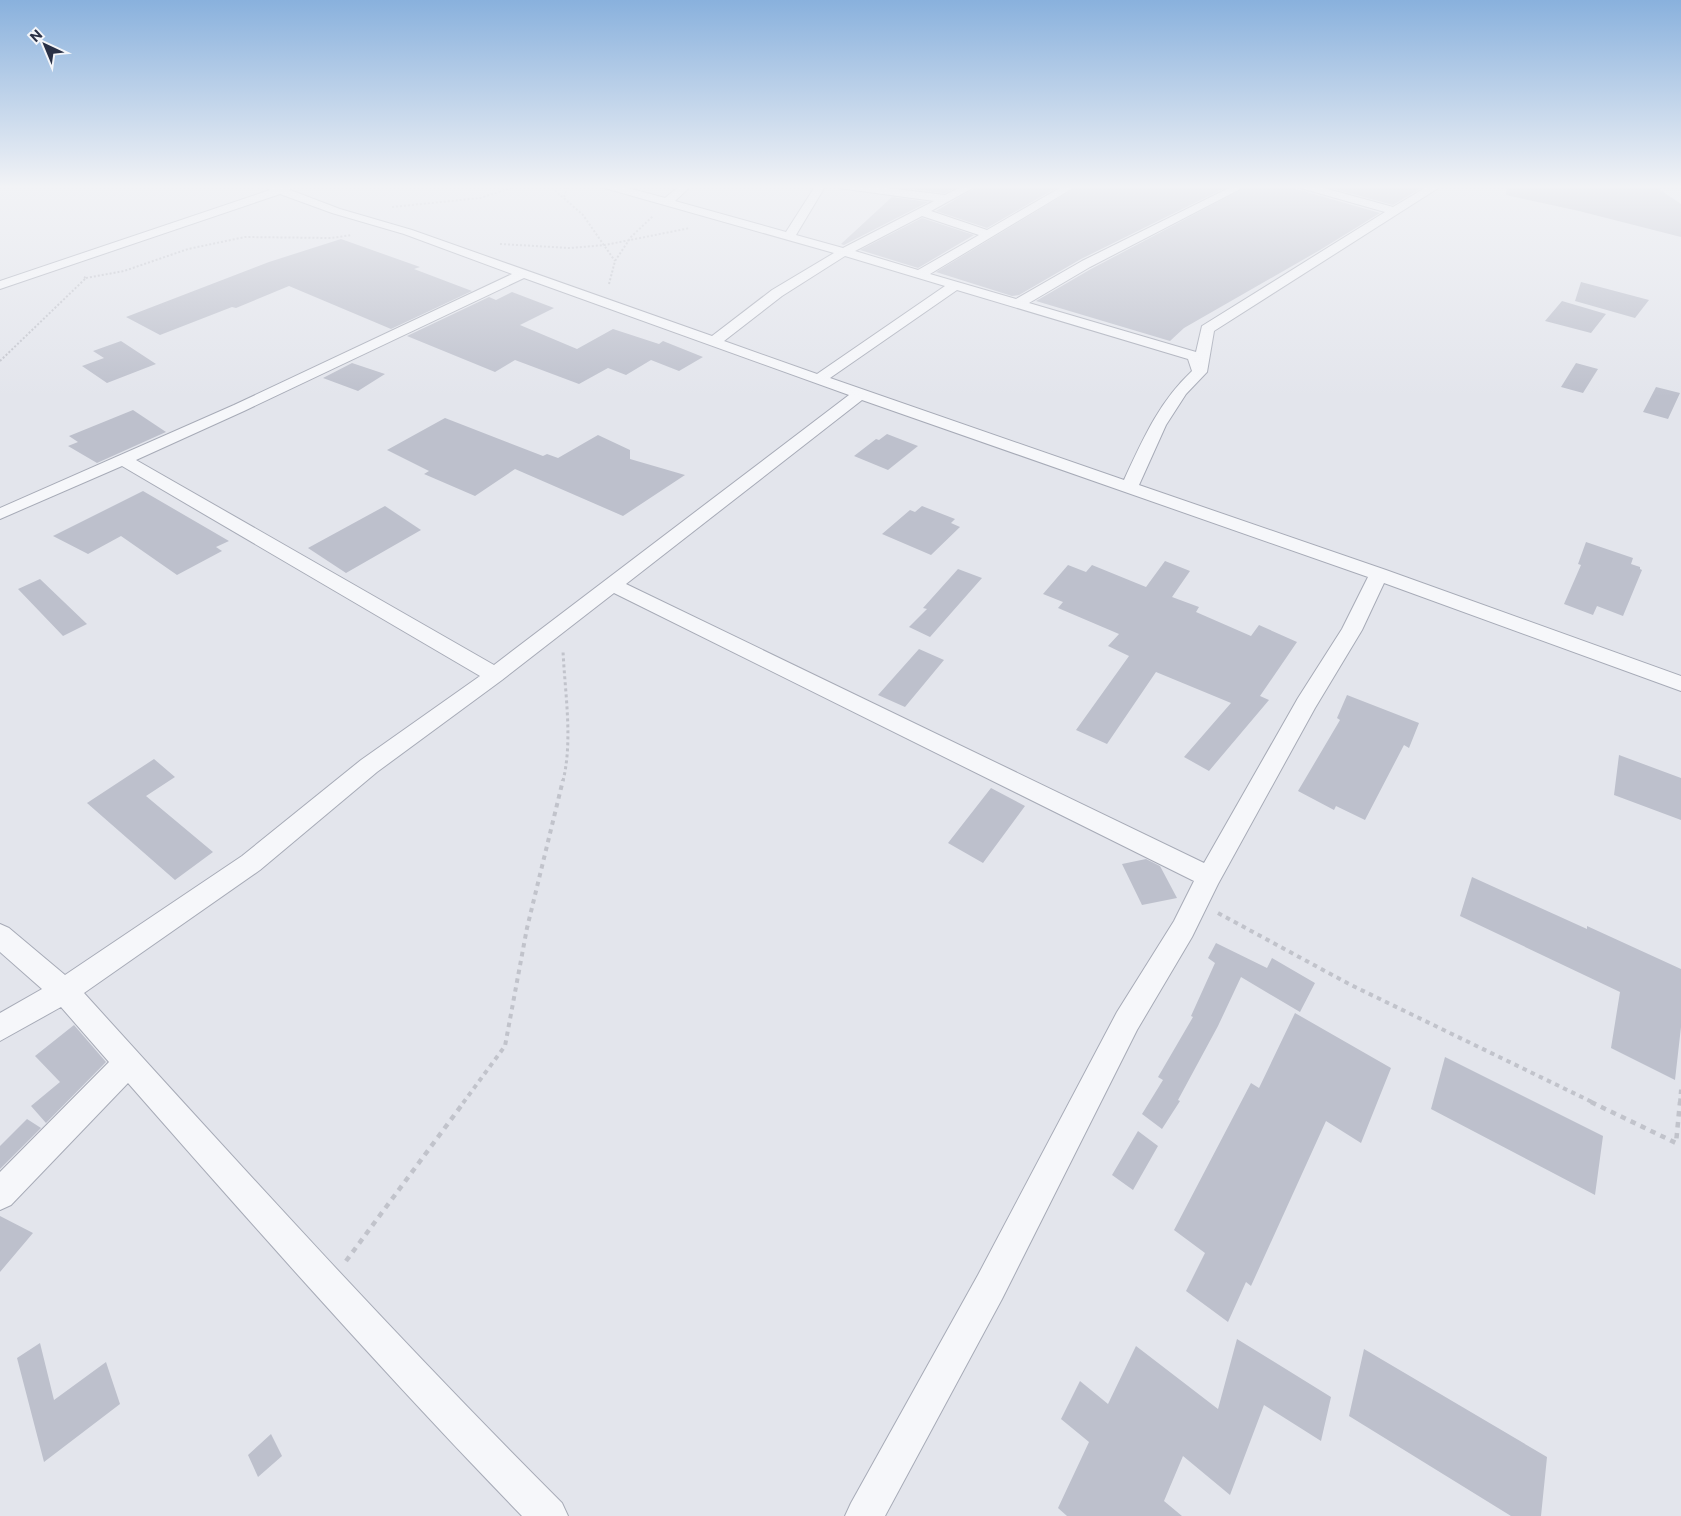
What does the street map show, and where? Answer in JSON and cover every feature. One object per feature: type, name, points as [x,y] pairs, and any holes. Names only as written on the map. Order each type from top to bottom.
[{"type":"street","points":[[0,285],[87,256]]},
{"type":"street","points":[[475,256],[860,394],[1379,574],[1681,684]]},
{"type":"street","points":[[715,341],[777,293],[838,256]]},
{"type":"street","points":[[856,256],[1194,356],[1200,372]]},
{"type":"street","points":[[919,275],[951,256]]},
{"type":"street","points":[[1017,304],[1102,256]]},
{"type":"street","points":[[1129,487],[1158,425],[1180,392],[1200,372],[1207,329],[1322,256]]},
{"type":"street","points":[[0,514],[239,408],[524,273]]},
{"type":"street","points":[[819,379],[954,286]]},
{"type":"street","points":[[0,1028],[64,991],[251,863],[369,766],[495,675],[561,622],[860,394]]},
{"type":"street","points":[[122,460],[495,675]]},
{"type":"street","points":[[864,1516],[990,1287],[1123,1030],[1197,902],[1209,877],[1306,704],[1352,630],[1379,574]]},
{"type":"street","points":[[611,584],[1209,877]]},
{"type":"street","points":[[0,936],[64,991],[328,1285],[448,1414],[549,1516]]},
{"type":"street","points":[[0,1194],[129,1062]]},
{"type":"path","points":[[0,362],[86,278],[124,270],[167,256]]},
{"type":"path","points":[[612,256],[615,261]]},
{"type":"path","points":[[604,302],[615,261],[619,256]]},
{"type":"path","points":[[60,265],[86,278]]},
{"type":"path","points":[[328,1285],[505,1046],[527,928],[567,763],[568,720],[561,622]]},
{"type":"path","points":[[1197,902],[1350,984],[1676,1143],[1681,1089]]},
{"type":"building","points":[[289,256],[388,256],[420,267],[414,269],[472,291],[391,329],[289,286],[236,308],[232,307],[160,335],[126,317]]},
{"type":"building","points":[[879,256],[939,256],[918,268]]},
{"type":"building","points":[[963,256],[1088,256],[1019,295],[1012,296],[936,272]]},
{"type":"building","points":[[1116,256],[1310,256],[1184,328],[1170,341],[1036,301]]},
{"type":"building","points":[[1581,282],[1649,300],[1635,318],[1575,301]]},
{"type":"building","points":[[512,292],[554,308],[520,325],[577,349],[613,329],[659,344],[663,341],[703,357],[679,371],[651,360],[626,375],[608,368],[579,384],[515,360],[495,372],[407,336],[489,297],[496,300]]},
{"type":"building","points":[[1562,301],[1606,314],[1591,333],[1545,321]]},
{"type":"building","points":[[121,341],[156,364],[107,383],[82,366],[104,358],[93,351]]},
{"type":"building","points":[[352,363],[385,374],[358,391],[323,378]]},
{"type":"building","points":[[1576,363],[1598,369],[1583,393],[1561,387]]},
{"type":"building","points":[[1656,387],[1680,393],[1668,419],[1643,412]]},
{"type":"building","points":[[133,410],[166,432],[97,463],[68,446],[78,442],[69,436]]},
{"type":"building","points":[[445,418],[543,456],[547,454],[558,458],[598,435],[630,450],[630,459],[685,475],[623,516],[515,469],[475,496],[424,474],[429,471],[387,450]]},
{"type":"building","points":[[887,434],[918,446],[888,470],[854,456],[876,439],[879,440]]},
{"type":"building","points":[[143,491],[229,541],[216,547],[222,551],[177,575],[121,536],[88,554],[53,536]]},
{"type":"building","points":[[385,506],[421,530],[346,573],[308,548]]},
{"type":"building","points":[[922,506],[955,519],[951,523],[960,527],[931,555],[882,534],[910,510],[915,512]]},
{"type":"building","points":[[1586,542],[1633,558],[1631,564],[1640,567],[1642,570],[1623,616],[1597,606],[1593,615],[1564,604],[1581,565],[1578,564]]},
{"type":"building","points":[[1165,561],[1190,571],[1172,597],[1199,607],[1196,612],[1251,636],[1259,625],[1297,642],[1260,696],[1269,700],[1209,771],[1184,757],[1231,703],[1156,672],[1107,744],[1076,730],[1129,656],[1108,646],[1119,634],[1058,608],[1063,602],[1043,594],[1068,565],[1086,572],[1092,565],[1146,587]]},
{"type":"building","points":[[958,569],[982,578],[930,637],[909,627],[927,609],[923,608]]},
{"type":"building","points":[[40,579],[87,624],[63,636],[18,589]]},
{"type":"building","points":[[919,649],[944,660],[905,707],[878,695]]},
{"type":"building","points":[[1347,695],[1419,723],[1409,748],[1404,745],[1365,820],[1336,806],[1334,810],[1298,791],[1340,720],[1337,718]]},
{"type":"building","points":[[1619,755],[1681,778],[1681,820],[1614,795]]},
{"type":"building","points":[[154,759],[175,777],[146,796],[213,852],[175,880],[87,803]]},
{"type":"building","points":[[991,788],[1025,806],[983,863],[948,843]]},
{"type":"building","points":[[1146,859],[1160,866],[1177,898],[1142,905],[1122,864]]},
{"type":"building","points":[[1472,877],[1681,969],[1681,1027],[1675,1080],[1611,1048],[1620,992],[1460,916]]},
{"type":"building","points":[[1216,943],[1267,968],[1272,958],[1315,983],[1300,1012],[1241,977],[1218,1026],[1178,1100],[1180,1101],[1162,1129],[1142,1114],[1163,1080],[1158,1077],[1193,1017],[1191,1016],[1215,963],[1208,958]]},
{"type":"building","points":[[1295,1013],[1391,1068],[1361,1143],[1326,1121],[1251,1286],[1246,1282],[1228,1322],[1186,1291],[1205,1253],[1174,1230],[1251,1083],[1259,1088]]},
{"type":"building","points":[[74,1025],[106,1062],[46,1123],[31,1106],[60,1082],[35,1056]]},
{"type":"building","points":[[1445,1057],[1603,1136],[1595,1195],[1431,1109]]},
{"type":"building","points":[[27,1119],[41,1128],[0,1169],[0,1146]]},
{"type":"building","points":[[1138,1131],[1158,1146],[1133,1190],[1112,1175]]},
{"type":"building","points":[[0,1216],[33,1233],[0,1272]]},
{"type":"building","points":[[1237,1339],[1331,1397],[1321,1441],[1264,1405],[1230,1495],[1183,1456],[1164,1501],[1182,1516],[1067,1516],[1058,1508],[1089,1442],[1061,1419],[1080,1381],[1108,1404],[1136,1346],[1218,1409]]},
{"type":"building","points":[[40,1343],[54,1400],[106,1362],[120,1404],[44,1462],[17,1358]]},
{"type":"building","points":[[1364,1349],[1547,1457],[1541,1516],[1511,1516],[1349,1416]]},
{"type":"building","points":[[271,1434],[282,1456],[258,1477],[248,1455]]}]
